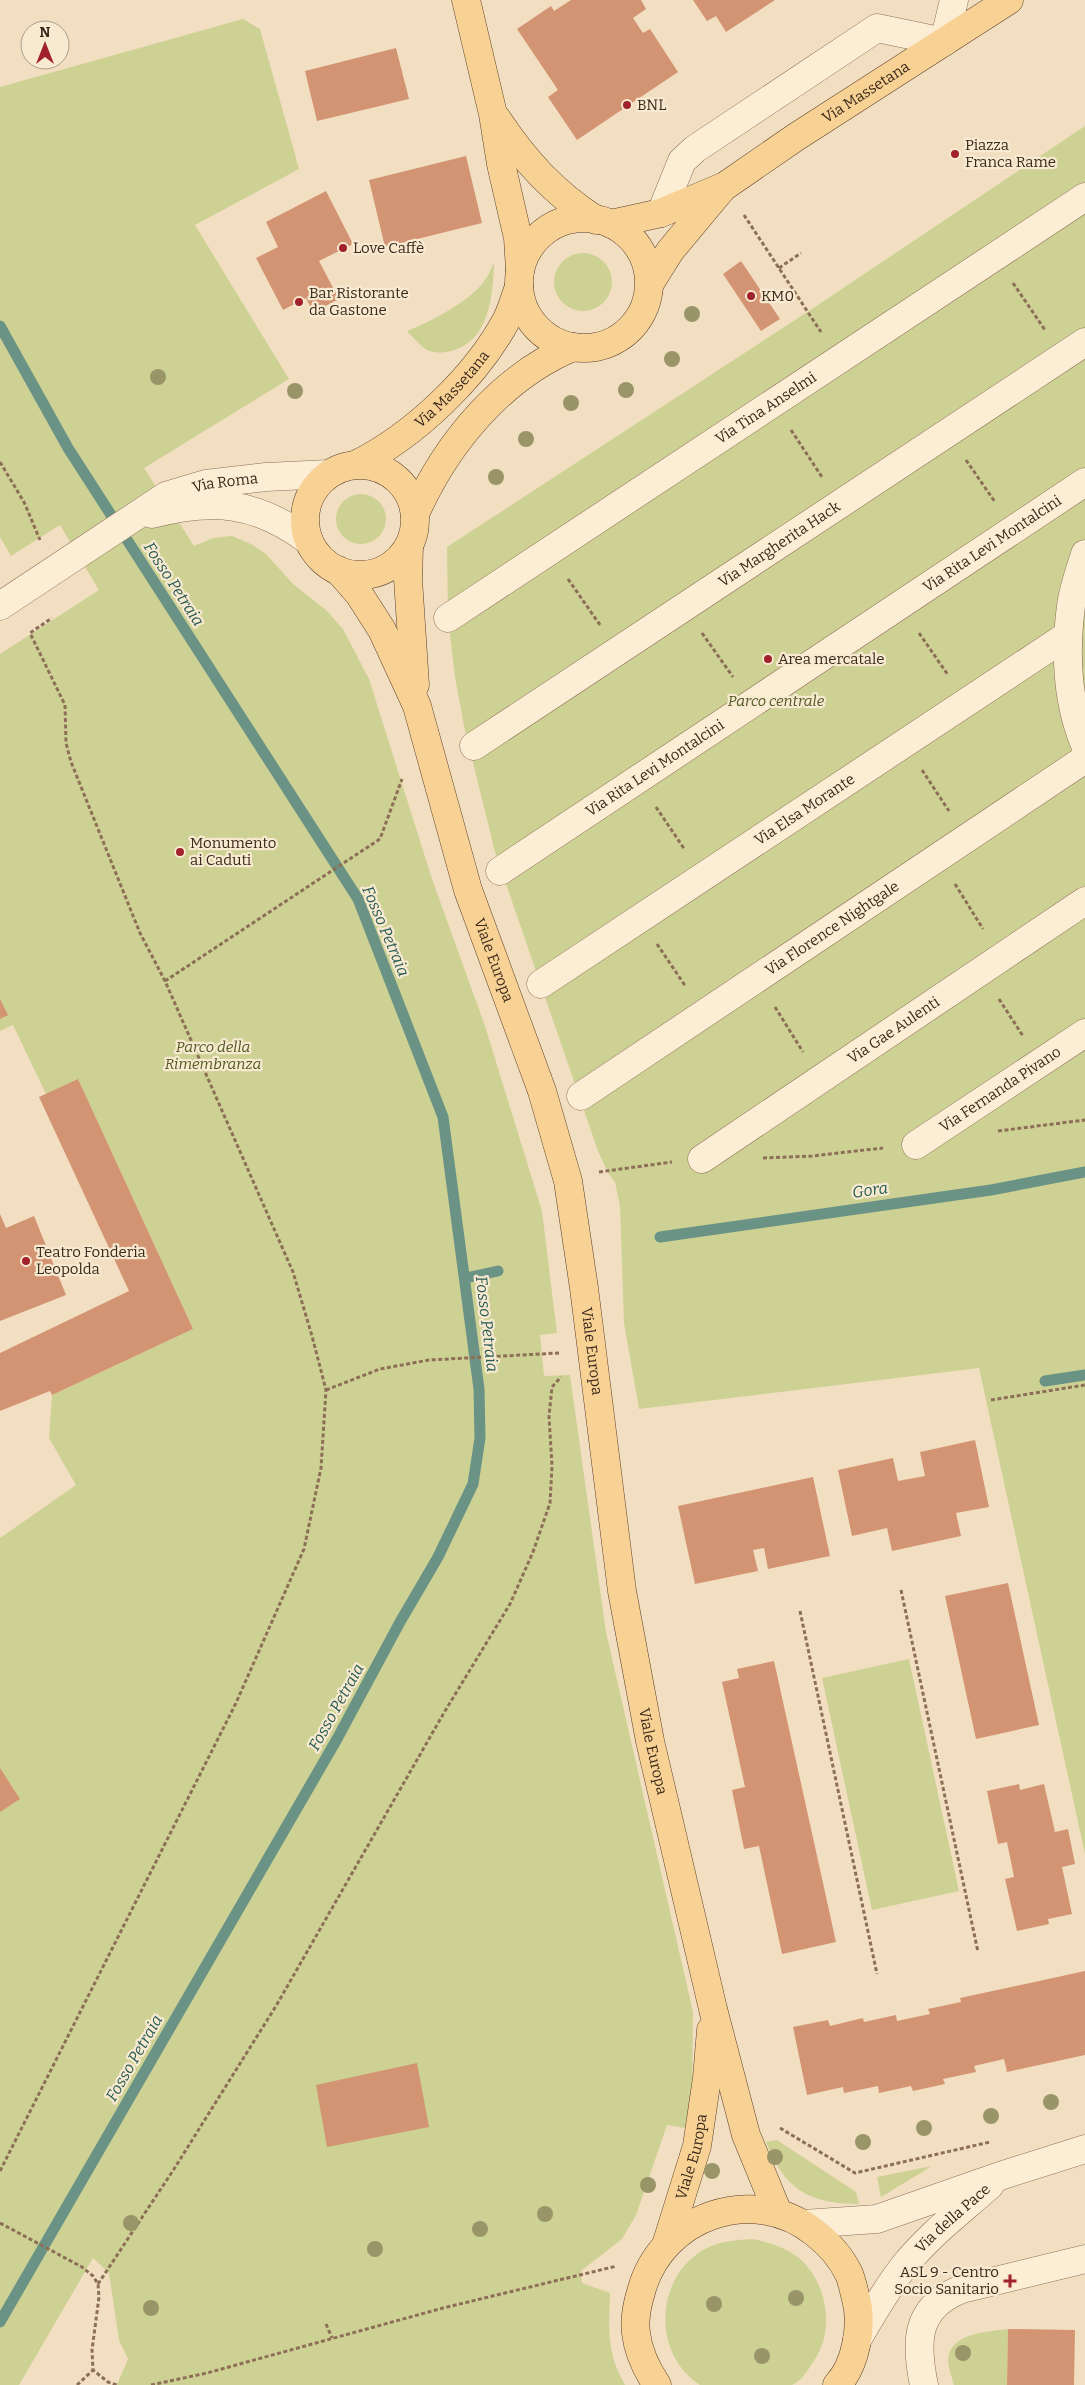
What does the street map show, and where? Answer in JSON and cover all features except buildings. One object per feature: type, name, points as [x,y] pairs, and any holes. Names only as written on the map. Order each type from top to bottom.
[{"type":"main road","points":[[466,0],[493,114],[501,164],[518,238],[520,279],[527,314],[536,326],[559,343],[573,347],[592,347],[610,343],[626,333],[639,319],[647,302],[650,283],[648,271],[639,248],[632,238],[568,202],[546,182],[521,154],[493,114]]},
{"type":"main road","name":"Via Massetana","points":[[603,222],[661,213],[725,186],[796,137],[1008,0]]},
{"type":"main road","name":"Via Massetana","points":[[650,283],[670,251],[725,186]]},
{"type":"main road","points":[[520,279],[526,256],[535,241],[547,230],[562,222],[579,219],[603,222]]},
{"type":"main road","name":"Via Massetana","points":[[355,465],[388,448],[455,388],[508,318],[520,279]]},
{"type":"main road","points":[[415,514],[432,477],[448,454],[482,413],[523,374],[545,359],[573,347]]},
{"type":"main road","points":[[355,465],[379,468],[399,481],[412,502],[415,524],[409,546],[399,559],[378,571],[354,575],[338,570],[326,563],[309,541],[305,529],[307,504],[312,492],[329,474],[355,465]]},
{"type":"main road","name":"Viale Europa","points":[[409,546],[408,579],[417,706]]},
{"type":"main road","name":"Viale Europa","points":[[338,570],[359,594],[382,630],[417,706],[468,890],[542,1091],[568,1181],[630,1638],[653,1750],[713,2009],[746,2135],[778,2213]]},
{"type":"main road","name":"Viale Europa","points":[[656,2385],[639,2349],[635,2332],[635,2311],[645,2274],[667,2242],[697,2146],[707,2078],[713,2009]]},
{"type":"main road","name":"Viale Europa","points":[[667,2242],[691,2224],[718,2212],[748,2209],[778,2213],[804,2224],[830,2245],[849,2274],[858,2306],[857,2340],[851,2362],[839,2384]]},
{"type":"street","points":[[661,213],[682,161],[695,149],[877,28],[944,42],[954,0]]},
{"type":"street","name":"Via Tina Anselmi","points":[[448,618],[1085,197]]},
{"type":"street","name":"Via Margherita Hack","points":[[474,746],[1074,350]]},
{"type":"street","name":"Via Roma","points":[[0,606],[47,559],[172,502],[206,484],[266,477],[329,474]]},
{"type":"street","name":"Via Rita Levi Montalcini","points":[[500,871],[1085,482]]},
{"type":"street","name":"Via Roma","points":[[172,502],[237,505],[280,522],[309,541]]},
{"type":"street","points":[[1085,554],[1071,604],[1068,635],[1069,678],[1074,710],[1085,745]]},
{"type":"street","name":"Via Elsa Morante","points":[[541,984],[1068,635]]},
{"type":"street","name":"Via Florence Nightgale","points":[[581,1096],[1085,759]]},
{"type":"street","name":"Via Gae Aulenti","points":[[702,1159],[1085,901]]},
{"type":"street","name":"Via Fernanda Pivano","points":[[916,1145],[1085,1033]]},
{"type":"street","name":"Via della Pace","points":[[804,2224],[877,2219],[1003,2174],[1085,2149]]},
{"type":"street","name":"Via della Pace","points":[[857,2340],[906,2263],[932,2237],[1003,2174]]},
{"type":"street","points":[[924,2385],[918,2358],[918,2340],[923,2323],[932,2308],[943,2298],[962,2289],[1085,2259]]},
{"type":"path","points":[[744,215],[839,360]]},
{"type":"path","points":[[779,268],[801,253]]},
{"type":"path","points":[[996,256],[1074,350]]},
{"type":"path","points":[[773,403],[841,504]]},
{"type":"path","points":[[948,433],[1014,529]]},
{"type":"path","points":[[0,462],[24,502],[47,559]]},
{"type":"path","points":[[550,551],[617,652]]},
{"type":"path","points":[[900,605],[966,702]]},
{"type":"path","points":[[685,607],[752,704]]},
{"type":"path","points":[[0,2171],[236,1703],[304,1549],[321,1468],[326,1390],[293,1272],[165,981],[140,933],[71,762],[66,742],[65,705],[30,633],[52,618]]},
{"type":"path","points":[[904,744],[967,838]]},
{"type":"path","points":[[165,981],[380,839],[404,774]]},
{"type":"path","points":[[637,780],[703,877]]},
{"type":"path","points":[[939,857],[990,965],[1041,1062]]},
{"type":"path","points":[[640,919],[704,1014]]},
{"type":"path","points":[[757,978],[820,1079]]},
{"type":"path","points":[[988,1133],[1085,1120]]},
{"type":"path","points":[[759,1158],[793,1158],[916,1145]]},
{"type":"path","points":[[593,1173],[702,1159]]},
{"type":"path","points":[[326,1390],[380,1369],[429,1360],[569,1352]]},
{"type":"path","points":[[117,2385],[108,2382],[93,2370],[92,2350],[99,2297],[98,2284],[174,2169],[276,2006],[445,1711],[510,1604],[533,1552],[550,1503],[552,1466],[549,1416],[552,1387],[565,1372]]},
{"type":"path","points":[[991,1400],[1085,1385]]},
{"type":"path","points":[[901,1590],[978,1952]]},
{"type":"path","points":[[800,1611],[877,1974]]},
{"type":"path","points":[[746,2135],[781,2128],[855,2173],[992,2142]]},
{"type":"path","points":[[0,2223],[82,2267],[98,2284]]},
{"type":"path","points":[[151,2385],[274,2356],[443,2308],[620,2265]]},
{"type":"path","points":[[326,2324],[332,2338]]},
{"type":"path","points":[[76,2385],[93,2370]]},
{"type":"green space","name":"Parco della Rimembranza","points":[[243,19],[260,29],[299,169],[195,225],[289,379],[144,468],[194,546],[213,538],[232,536],[253,545],[266,554],[293,584],[326,610],[343,629],[369,679],[432,879],[485,1026],[542,1211],[557,1333],[540,1335],[544,1376],[570,1375],[606,1632],[693,2012],[692,2093],[685,2128],[667,2125],[636,2215],[622,2239],[581,2271],[582,2283],[610,2293],[610,2340],[614,2362],[625,2385],[117,2385],[128,2359],[119,2340],[109,2273],[93,2258],[19,2385],[0,2385],[0,1538],[76,1485],[49,1438],[52,1395],[193,1329],[78,1080],[46,1094],[13,1025],[0,1031],[0,654],[99,590],[60,525],[11,556],[0,537],[0,87],[61,70],[70,70],[70,67]]},
{"type":"green space","name":"Parco centrale","points":[[1085,126],[1085,1854],[979,1368],[639,1409],[624,1323],[620,1206],[615,1182],[608,1173],[598,1151],[495,852],[464,726],[455,677],[448,618],[447,547],[815,307]]},
{"type":"green space","points":[[583,253],[594,255],[604,261],[610,271],[612,282],[610,293],[604,303],[594,309],[583,311],[572,309],[562,303],[556,293],[554,282],[556,271],[562,261],[572,255]]},
{"type":"green space","points":[[494,263],[491,300],[487,313],[477,335],[468,343],[450,351],[434,352],[424,348],[407,331],[438,316],[470,296],[488,276]]},
{"type":"green space","points":[[361,494],[371,496],[379,501],[384,509],[386,519],[384,529],[379,537],[371,542],[361,544],[351,542],[343,537],[338,529],[336,519],[338,509],[343,501],[351,496]]},
{"type":"green space","points":[[909,1659],[959,1891],[872,1910],[822,1678]]},
{"type":"green space","points":[[777,2140],[856,2192],[859,2204],[826,2201],[801,2191],[781,2172],[773,2158],[766,2142]]},
{"type":"green space","points":[[932,2166],[881,2197],[877,2177]]},
{"type":"green space","points":[[753,2239],[777,2246],[794,2254],[809,2268],[822,2293],[825,2306],[825,2334],[821,2347],[805,2374],[792,2385],[700,2385],[684,2371],[673,2355],[667,2336],[665,2316],[668,2296],[676,2278],[688,2262],[705,2249],[734,2240]]},
{"type":"green space","points":[[1008,2329],[1007,2385],[954,2385],[948,2362],[950,2352],[955,2345],[970,2335]]},
{"type":"waterway","name":"Fosso Petraia","points":[[0,326],[68,448],[358,899],[443,1117],[479,1389],[480,1438],[473,1484],[438,1557],[400,1622],[337,1739],[0,2322]]},
{"type":"waterway","name":"Gora","points":[[660,1237],[991,1190],[1085,1172]]},
{"type":"waterway","points":[[466,1278],[498,1271]]},
{"type":"waterway","points":[[1045,1381],[1085,1375]]},
{"type":"place","name":"BNL","points":[[627,105]]},
{"type":"place","name":"Piazza Franca Rame","points":[[955,154]]},
{"type":"place","name":"Love Caffè","points":[[343,248]]},
{"type":"place","name":"KM0","points":[[751,296]]},
{"type":"place","name":"Bar Ristorante da Gastone","points":[[299,302]]},
{"type":"place","name":"Area mercatale","points":[[768,659]]},
{"type":"place","name":"Monumento ai Caduti","points":[[180,852]]},
{"type":"place","name":"Teatro Fonderia Leopolda","points":[[26,1261]]},
{"type":"place","name":"ASL 9 - Centro Socio Sanitario","points":[[1010,2281]]}]
